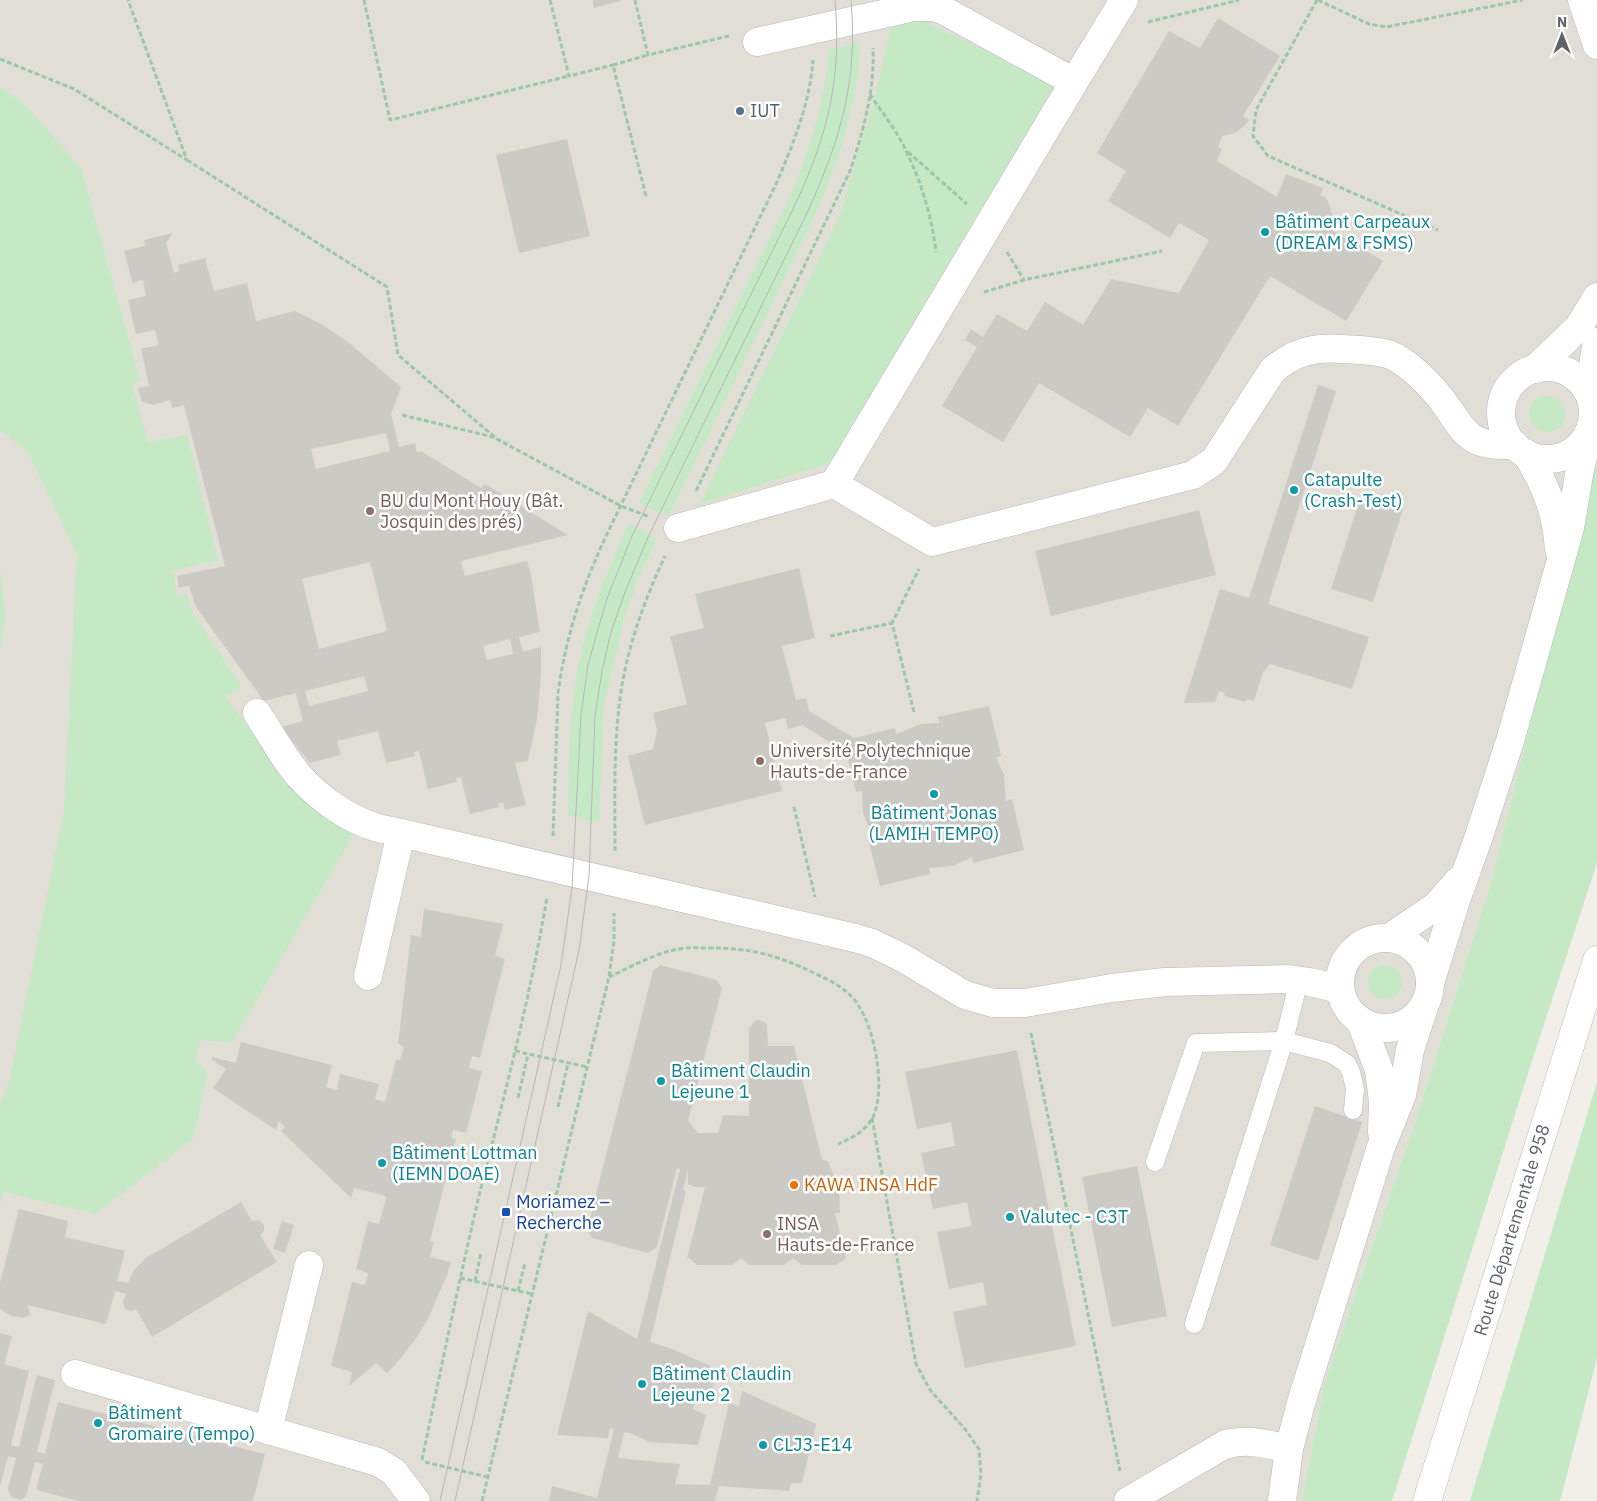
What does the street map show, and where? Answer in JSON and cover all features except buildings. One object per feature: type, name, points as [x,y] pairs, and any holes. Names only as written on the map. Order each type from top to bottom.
[{"type":"street","points":[[1582,0],[1597,45]]},
{"type":"street","points":[[757,42],[914,7],[934,7],[943,10],[1074,82]]},
{"type":"street","points":[[678,528],[834,484],[1118,10]]},
{"type":"street","points":[[1560,564],[1557,525],[1551,502],[1543,482],[1520,449],[1507,435],[1502,422],[1502,404],[1510,386],[1524,373],[1534,368],[1578,328],[1597,297]]},
{"type":"street","points":[[1591,398],[1593,363],[1597,342]]},
{"type":"street","points":[[834,484],[932,542],[1193,475],[1214,461],[1264,382],[1281,363],[1308,350],[1335,349],[1388,354],[1404,363],[1437,394],[1461,427],[1471,437],[1489,444],[1520,449],[1546,458],[1559,457],[1577,448],[1589,432]]},
{"type":"street","points":[[1282,1501],[1290,1449],[1304,1394],[1382,1147],[1402,1096],[1410,1050],[1464,874],[1478,839],[1510,741],[1570,528],[1580,469],[1594,411],[1591,398],[1585,386],[1571,373],[1554,368],[1534,368]]},
{"type":"street","points":[[257,713],[294,770],[319,795],[342,811],[374,827],[872,942],[965,995],[993,1003],[1025,1003],[1148,983],[1271,979],[1299,980],[1340,989]]},
{"type":"street","points":[[368,976],[402,833]]},
{"type":"street","points":[[1389,938],[1436,906],[1464,874]]},
{"type":"street","points":[[1389,938],[1404,942],[1416,950],[1428,968],[1427,994],[1415,1016],[1396,1026],[1381,1028],[1366,1024],[1349,1010],[1340,989],[1342,967],[1349,954],[1367,941],[1389,938]]},
{"type":"street","name":"Route Départementale 958","points":[[1427,1501],[1597,960]]},
{"type":"street","points":[[1360,1020],[1379,1070],[1382,1101],[1382,1147]]},
{"type":"street","points":[[268,1430],[309,1264]]},
{"type":"street","points":[[75,1374],[378,1462],[394,1472],[416,1501]]},
{"type":"street","points":[[1128,1501],[1224,1446],[1236,1442],[1248,1441],[1290,1449]]},
{"type":"lane","points":[[1194,1324],[1284,1040],[1299,980]]},
{"type":"lane","points":[[1155,1162],[1196,1043],[1284,1040],[1330,1053],[1347,1064],[1354,1080],[1355,1099],[1352,1110]]},
{"type":"path","points":[[128,0],[187,160]]},
{"type":"path","points":[[364,0],[390,120],[730,35]]},
{"type":"path","points":[[550,0],[569,76]]},
{"type":"path","points":[[634,0],[648,55]]},
{"type":"path","points":[[1118,10],[1137,24],[1239,0]]},
{"type":"path","points":[[1438,230],[1268,156],[1252,136],[1256,110],[1318,0],[1369,24],[1386,27],[1523,0]]},
{"type":"path","points":[[482,1501],[609,977],[614,941],[616,729],[622,684],[642,610],[678,528],[850,171],[870,93],[873,66],[872,17]]},
{"type":"path","points":[[488,1477],[422,1461],[460,1278],[541,932],[552,867],[556,720],[561,672],[583,591],[594,561],[777,182],[790,151],[807,97],[813,65],[814,29]]},
{"type":"path","points":[[0,59],[74,89],[387,287],[398,355],[497,438],[621,506]]},
{"type":"path","points":[[613,65],[646,196]]},
{"type":"path","points":[[907,152],[991,224]]},
{"type":"path","points":[[402,415],[497,438]]},
{"type":"path","points":[[914,712],[892,623],[932,542]]},
{"type":"path","points":[[830,636],[892,623]]},
{"type":"path","points":[[794,807],[815,899]]},
{"type":"path","points":[[609,977],[663,953],[679,949],[742,949],[779,957],[828,980],[851,996],[858,1004],[870,1034],[877,1067],[878,1095],[876,1108],[866,1128],[857,1135],[838,1144]]},
{"type":"path","points":[[1025,1003],[1121,1472]]},
{"type":"path","points":[[514,1051],[586,1068]]},
{"type":"path","points":[[518,1098],[528,1054]]},
{"type":"path","points":[[558,1107],[568,1063]]},
{"type":"path","points":[[872,1118],[916,1364],[930,1390],[965,1429],[979,1449],[981,1474],[977,1501]]},
{"type":"path","points":[[474,1281],[481,1253]]},
{"type":"path","points":[[518,1292],[525,1263]]},
{"type":"path","points":[[460,1278],[532,1294]]},
{"type":"shaded area","name":"Université Polytechnique Hauts-de-France","points":[[0,0],[1597,0],[1597,465],[1489,889],[1412,1132],[1324,1384],[1302,1501],[0,1501]]},
{"type":"green space","points":[[918,19],[1056,83],[830,463],[700,504],[840,215],[876,93],[891,29]]},
{"type":"green space","points":[[860,42],[851,112],[822,200],[668,517],[639,503],[793,190],[817,122],[829,50]]},
{"type":"green space","points":[[0,87],[23,103],[81,168],[140,380],[132,384],[148,442],[187,435],[218,560],[173,571],[177,596],[187,594],[192,611],[241,686],[225,697],[279,766],[356,830],[232,1043],[201,1040],[195,1060],[207,1072],[194,1138],[95,1214],[4,1192],[0,1205],[0,1105],[10,1078],[64,811],[77,555],[28,453],[0,429]]},
{"type":"green space","points":[[1547,396],[1559,402],[1565,414],[1559,426],[1547,432],[1535,426],[1529,414],[1535,402]]},
{"type":"green space","points":[[1597,463],[1597,863],[1392,1501],[1302,1501],[1324,1384],[1412,1132],[1489,889]]},
{"type":"green space","points":[[629,524],[657,539],[637,581],[624,619],[604,704],[599,823],[568,815],[572,713],[580,659],[591,619],[604,580]]},
{"type":"green space","points":[[0,569],[5,617],[0,652]]},
{"type":"green space","points":[[1385,965],[1392,966],[1397,970],[1401,975],[1401,989],[1397,994],[1392,998],[1385,999],[1378,998],[1373,994],[1369,989],[1368,982],[1369,975],[1373,970],[1378,966]]},
{"type":"green space","points":[[1597,1082],[1597,1358],[1560,1501],[1470,1501]]},
{"type":"tram line","points":[[440,1501],[561,965],[572,888],[581,715],[588,665],[608,596],[632,536],[795,205],[816,154],[830,106],[834,81],[837,29],[835,0]]},
{"type":"tram line","points":[[455,1501],[579,950],[589,876],[595,716],[602,671],[611,632],[625,592],[649,535],[808,211],[830,158],[838,133],[849,83],[853,30],[851,0]]},
{"type":"place","name":"IUT","points":[[740,111]]},
{"type":"place","name":"Bâtiment Carpeaux (DREAM & FSMS)","points":[[1265,232]]},
{"type":"place","name":"Catapulte (Crash-Test)","points":[[1294,490]]},
{"type":"place","name":"BU du Mont Houy (Bât. Josquin des prés)","points":[[370,511]]},
{"type":"place","name":"Université Polytechnique Hauts-de-France","points":[[760,761]]},
{"type":"place","name":"Bâtiment Jonas (LAMIH TEMPO)","points":[[934,794]]},
{"type":"place","name":"Bâtiment Claudin Lejeune 1","points":[[661,1081]]},
{"type":"place","name":"Bâtiment Lottman (IEMN DOAE)","points":[[382,1163]]},
{"type":"place","name":"KAWA INSA HdF","points":[[794,1185]]},
{"type":"place","name":"Moriamez – Recherche","points":[[506,1212]]},
{"type":"place","name":"Valutec - C3T","points":[[1010,1217]]},
{"type":"place","name":"INSA Hauts-de-France","points":[[767,1234]]},
{"type":"place","name":"Bâtiment Claudin Lejeune 2","points":[[642,1384]]},
{"type":"place","name":"Bâtiment Gromaire (Tempo)","points":[[98,1423]]},
{"type":"place","name":"CLJ3-E14","points":[[763,1445]]}]
